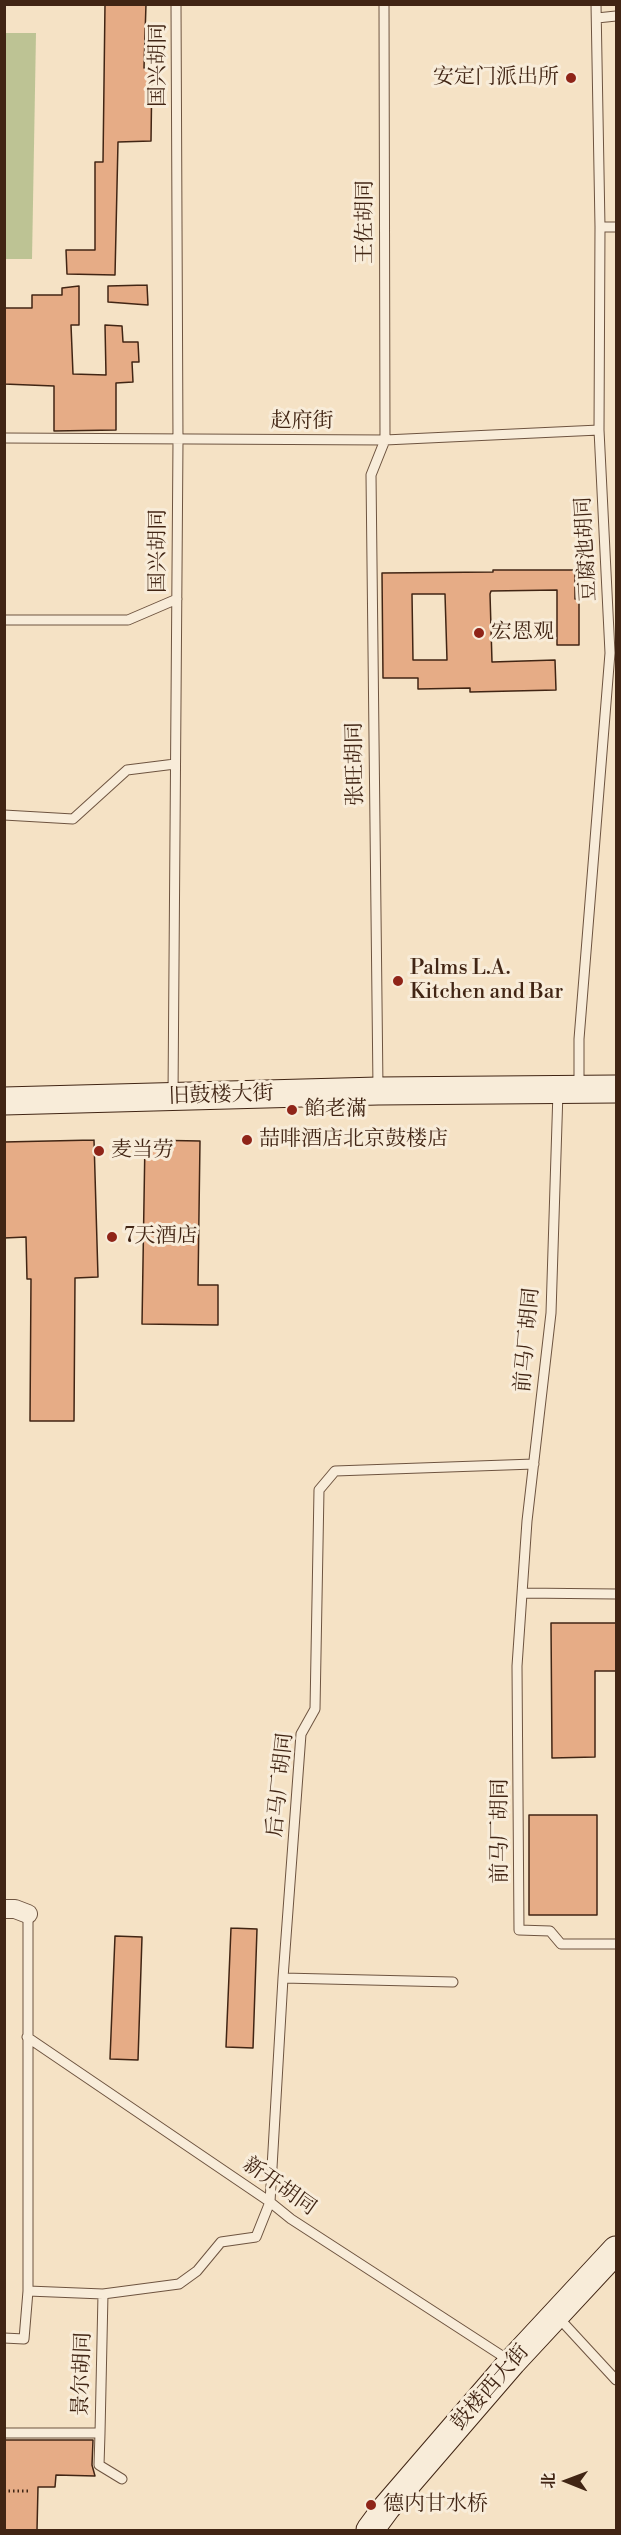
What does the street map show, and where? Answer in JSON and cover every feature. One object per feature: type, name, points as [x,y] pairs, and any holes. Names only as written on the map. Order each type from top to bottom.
[{"type":"main road","name":"旧鼓楼大街","points":[[4,1101],[378,1090],[616,1089]]},
{"type":"main road","name":"鼓楼西大街","points":[[370,2530],[387,2507],[512,2362],[616,2250]]},
{"type":"street","points":[[4,1909],[15,1909],[28,1914]]},
{"type":"lane","name":"国兴胡同","points":[[173,1097],[178,441],[176,4]]},
{"type":"lane","name":"王佐胡同","points":[[384,4],[385,440]]},
{"type":"lane","name":"豆腐池胡同","points":[[569,1089],[579,1039],[605,714],[613,651],[599,430],[600,227],[596,4]]},
{"type":"lane","points":[[597,18],[616,16]]},
{"type":"lane","points":[[600,227],[616,227]]},
{"type":"lane","name":"赵府街","points":[[4,438],[178,441],[385,440],[599,430]]},
{"type":"lane","name":"张旺胡同","points":[[378,1090],[371,475],[385,440]]},
{"type":"lane","points":[[4,620],[129,620],[177,599]]},
{"type":"lane","points":[[605,714],[616,710]]},
{"type":"lane","points":[[4,815],[73,819],[127,770],[175,764]]},
{"type":"lane","name":"前马厂胡同","points":[[569,1089],[517,1666],[519,1930],[550,1931],[561,1944],[616,1944]]},
{"type":"lane","name":"后马厂胡同","points":[[103,2294],[179,2284],[197,2271],[221,2242],[256,2237],[270,2202],[283,1978],[301,1734],[315,1709],[319,1490],[335,1471],[534,1464]]},
{"type":"lane","points":[[522,1593],[616,1594]]},
{"type":"lane","points":[[4,2338],[24,2339],[28,2291],[28,1914]]},
{"type":"lane","points":[[283,1978],[453,1982]]},
{"type":"lane","name":"新开胡同","points":[[27,2037],[270,2202],[291,2219],[512,2362]]},
{"type":"lane","points":[[28,2291],[103,2294]]},
{"type":"lane","name":"景尔胡同","points":[[4,2433],[99,2433],[103,2294]]},
{"type":"lane","points":[[555,2314],[616,2380]]},
{"type":"lane","points":[[99,2433],[99,2465],[122,2479]]},
{"type":"path","points":[[4,2491],[30,2491]]},
{"type":"green space","points":[[5,33],[36,33],[32,259],[5,259]]},
{"type":"building","points":[[105,4],[146,4],[144,68],[152,68],[151,141],[118,142],[115,275],[67,274],[66,250],[95,250],[95,162],[103,162]]},
{"type":"building","points":[[147,285],[148,305],[108,302],[108,286]]},
{"type":"building","points":[[79,286],[79,325],[71,325],[73,374],[106,375],[105,325],[122,326],[123,342],[138,342],[139,362],[132,362],[133,382],[116,383],[116,430],[54,431],[54,386],[4,384],[4,308],[32,308],[32,295],[62,295],[62,288]]},
{"type":"building","name":"宏恩观","points":[[493,570],[575,570],[575,599],[579,599],[579,645],[557,645],[557,590],[491,591],[490,594],[492,662],[555,660],[556,690],[470,692],[470,688],[418,689],[418,678],[383,678],[382,573],[493,572]],"holes":[[[412,594],[445,594],[447,660],[413,660]]]},
{"type":"building","points":[[94,1140],[98,1277],[75,1278],[74,1421],[30,1421],[31,1279],[27,1279],[26,1237],[4,1238],[4,1142]]},
{"type":"building","points":[[145,1140],[200,1141],[198,1285],[218,1285],[218,1325],[142,1324]]},
{"type":"building","points":[[551,1623],[616,1623],[616,1671],[595,1671],[595,1757],[552,1758]]},
{"type":"building","points":[[529,1815],[597,1815],[597,1915],[529,1915]]},
{"type":"building","points":[[231,1928],[257,1929],[253,2048],[226,2047]]},
{"type":"building","points":[[115,1936],[142,1937],[138,2060],[110,2059]]},
{"type":"building","points":[[4,2440],[93,2440],[92,2465],[95,2476],[56,2475],[55,2487],[38,2487],[37,2530],[4,2530]]},
{"type":"place","name":"安定门派出所","points":[[571,78]]},
{"type":"place","name":"宏恩观","points":[[479,633]]},
{"type":"place","name":"Palms L.A. Kitchen and Bar","points":[[398,981]]},
{"type":"place","name":"餡老滿","points":[[292,1110]]},
{"type":"place","name":"喆啡酒店北京鼓楼店","points":[[247,1140]]},
{"type":"place","name":"麦当劳","points":[[99,1151]]},
{"type":"place","name":"7天酒店","points":[[112,1237]]},
{"type":"place","name":"德内甘水桥","points":[[371,2505]]}]
